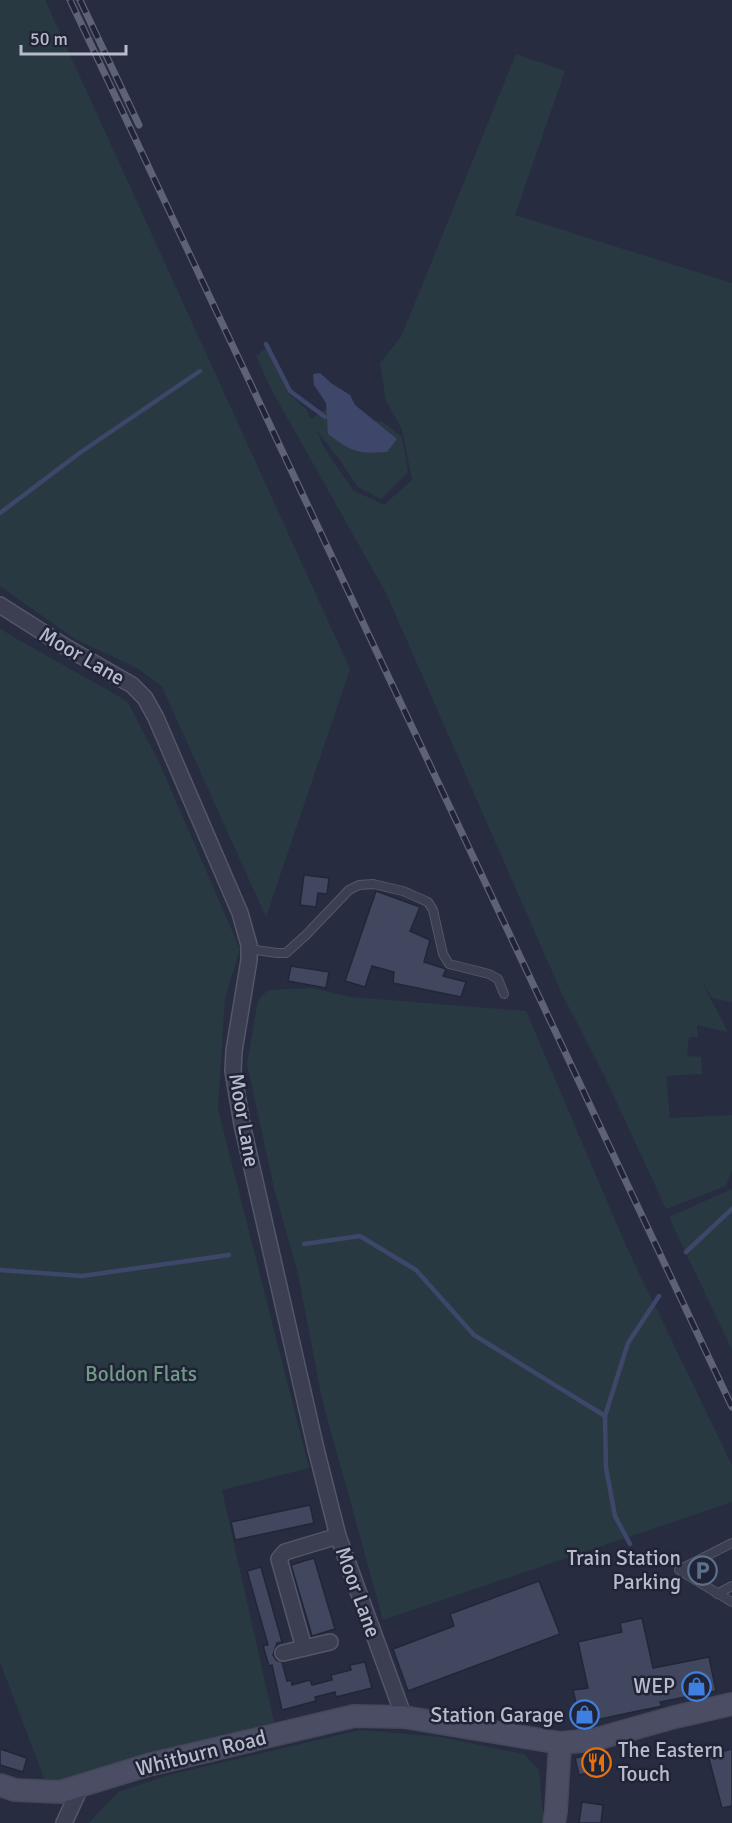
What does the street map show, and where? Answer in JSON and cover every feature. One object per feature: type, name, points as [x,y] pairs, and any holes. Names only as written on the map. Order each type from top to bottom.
[{"type":"main road","name":"Whitburn Road","points":[[0,1785],[15,1790],[60,1792],[148,1765],[354,1716],[404,1717],[560,1743],[593,1740],[732,1704]]},
{"type":"main road","points":[[554,1823],[560,1743]]},
{"type":"street","name":"Moor Lane","points":[[0,605],[132,685],[145,698],[156,718],[240,913],[249,949],[234,1051],[233,1071],[236,1091],[316,1449],[338,1536],[404,1717]]},
{"type":"street","points":[[304,1648],[279,1559],[285,1552],[338,1536]]},
{"type":"street","points":[[283,1653],[330,1642]]},
{"type":"street","points":[[64,1823],[81,1786]]},
{"type":"lane","points":[[249,949],[286,953],[349,890],[359,885],[373,884],[403,891],[428,902],[433,910],[443,954],[449,964],[489,974],[498,979],[504,994]]},
{"type":"lane","points":[[732,1543],[680,1570],[732,1602]]},
{"type":"lane","points":[[717,1594],[732,1586]]},
{"type":"green space","points":[[0,0],[45,0],[350,669],[266,917],[162,687],[139,669],[75,639],[0,586]]},
{"type":"green space","points":[[516,54],[565,71],[515,215],[732,283],[732,1002],[712,998],[699,976],[728,1032],[697,1025],[698,1037],[689,1037],[687,1056],[701,1057],[702,1074],[666,1076],[670,1118],[732,1115],[732,1170],[726,1186],[666,1209],[604,1075],[562,994],[386,593],[271,389],[256,356],[266,348],[288,393],[306,409],[311,419],[325,410],[383,422],[402,437],[408,472],[381,499],[358,487],[317,431],[323,446],[353,490],[384,505],[412,480],[402,429],[386,401],[380,363],[401,337]]},
{"type":"green space","name":"Boldon Flats","points":[[0,628],[127,701],[159,762],[240,949],[225,998],[218,1109],[309,1468],[222,1490],[274,1722],[47,1786],[0,1662]]},
{"type":"green space","points":[[312,988],[350,997],[526,1011],[627,1248],[732,1465],[732,1502],[383,1620],[322,1399],[298,1274],[274,1188],[247,1064],[258,1000],[268,990]]},
{"type":"green space","points":[[732,1189],[732,1350],[669,1217]]},
{"type":"green space","points":[[360,1730],[441,1737],[524,1754],[539,1770],[543,1816],[541,1823],[89,1823],[118,1792],[169,1775]]},
{"type":"water","points":[[320,373],[350,395],[355,405],[397,439],[387,452],[361,452],[343,445],[328,434],[326,403],[314,385],[313,374]]},
{"type":"building","points":[[304,875],[329,878],[327,894],[318,893],[316,907],[300,905]]},
{"type":"building","points":[[376,891],[420,907],[410,931],[430,940],[424,962],[446,969],[443,976],[466,982],[461,997],[393,983],[394,972],[372,966],[365,987],[345,981]]},
{"type":"building","points":[[291,966],[329,972],[326,988],[288,981]]},
{"type":"building","points":[[310,1505],[314,1523],[235,1540],[231,1522]]},
{"type":"building","points":[[314,1558],[335,1629],[312,1636],[291,1565]]},
{"type":"building","points":[[261,1567],[282,1642],[277,1643],[273,1655],[276,1660],[282,1662],[287,1681],[291,1680],[292,1685],[310,1680],[312,1685],[332,1680],[331,1675],[351,1670],[350,1665],[365,1662],[372,1688],[336,1697],[335,1692],[315,1697],[316,1701],[282,1710],[272,1665],[269,1666],[263,1646],[268,1645],[247,1571]]},
{"type":"building","points":[[539,1581],[560,1634],[408,1691],[393,1649],[454,1626],[450,1614]]},
{"type":"building","points":[[642,1618],[653,1668],[709,1657],[716,1691],[660,1702],[662,1706],[581,1723],[573,1690],[588,1688],[578,1642],[622,1632],[620,1623]]},
{"type":"building","points":[[0,1749],[27,1758],[23,1772],[0,1765]]},
{"type":"building","points":[[732,1749],[732,1806],[722,1808],[708,1755]]},
{"type":"building","points":[[609,1750],[613,1767],[579,1775],[575,1758]]},
{"type":"building","points":[[582,1802],[603,1805],[601,1823],[579,1823]]},
{"type":"waterway","points":[[266,344],[290,391],[325,417]]},
{"type":"waterway","points":[[0,513],[81,452],[200,371]]},
{"type":"waterway","points":[[686,1252],[732,1209]]},
{"type":"waterway","points":[[304,1244],[360,1236],[416,1270],[474,1335],[605,1416]]},
{"type":"waterway","points":[[0,1270],[82,1276],[229,1255]]},
{"type":"waterway","points":[[630,1544],[615,1516],[606,1468],[605,1416],[628,1343],[659,1296]]},
{"type":"railway","points":[[70,0],[732,1407]]},
{"type":"railway","points":[[80,0],[139,125]]},
{"type":"place","name":"Train Station Parking","points":[[702,1570]]},
{"type":"place","name":"WEP","points":[[696,1686]]},
{"type":"place","name":"Station Garage","points":[[585,1715]]},
{"type":"place","name":"The Eastern Touch","points":[[597,1762]]}]
